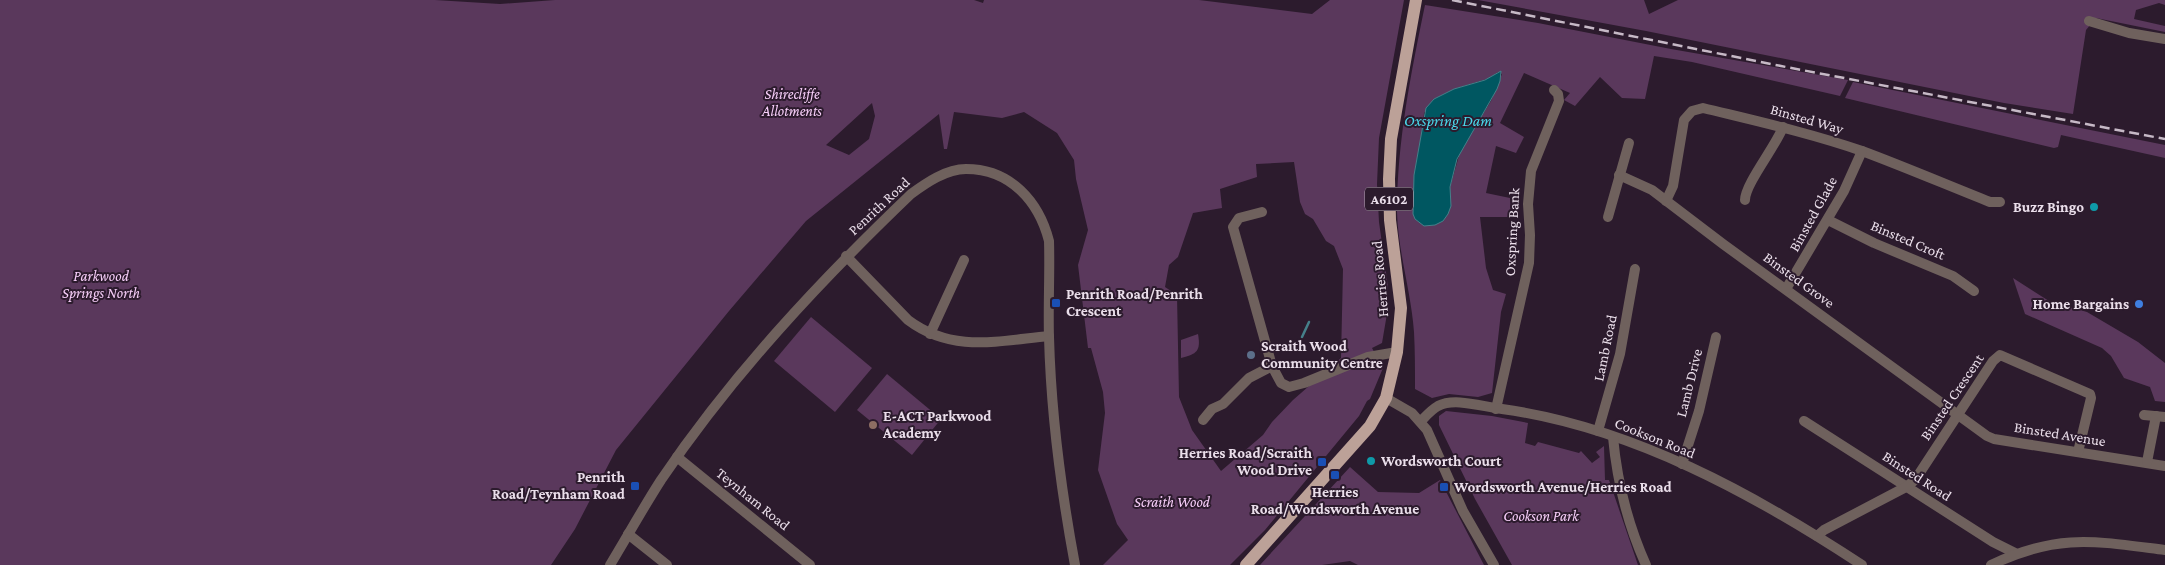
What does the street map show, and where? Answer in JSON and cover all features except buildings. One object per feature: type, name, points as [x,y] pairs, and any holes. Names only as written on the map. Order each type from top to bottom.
[{"type":"main road","name":"Herries Road","points":[[1246,565],[1370,426],[1386,398],[1397,352],[1401,308],[1390,220],[1389,179],[1391,139],[1416,0]]},
{"type":"street","points":[[2089,21],[2129,33],[2165,39]]},
{"type":"street","name":"Oxspring Bank","points":[[1496,409],[1529,263],[1528,204],[1531,171],[1559,101],[1558,94],[1554,90]]},
{"type":"street","name":"Binsted Way","points":[[1666,200],[1673,186],[1684,120],[1692,110],[1703,108],[1783,127],[1862,151],[1990,202],[2000,202]]},
{"type":"street","points":[[1745,200],[1747,191],[1776,145],[1783,127]]},
{"type":"street","points":[[1608,217],[1629,142]]},
{"type":"street","name":"Binsted Glade","points":[[1786,289],[1844,191],[1862,151]]},
{"type":"street","name":"Penrith Road","points":[[610,565],[677,457],[729,388],[846,256],[911,194],[928,182],[965,169],[1000,176],[1016,186],[1029,197],[1039,211],[1046,227],[1050,259],[1048,336],[1054,422],[1075,565]]},
{"type":"street","name":"Binsted Grove","points":[[1619,175],[1652,190],[1958,415]]},
{"type":"street","points":[[1262,212],[1239,218],[1233,227],[1272,366],[1281,383],[1289,387],[1304,383],[1368,357],[1397,352]]},
{"type":"street","name":"Binsted Croft","points":[[1828,220],[1874,243],[1953,276],[1974,291]]},
{"type":"street","points":[[846,256],[908,320],[930,334],[947,340],[963,342],[1048,336]]},
{"type":"street","points":[[930,334],[964,260]]},
{"type":"street","name":"Lamb Road","points":[[1598,431],[1620,354],[1635,269]]},
{"type":"street","name":"Lamb Drive","points":[[1682,464],[1701,402],[1716,337]]},
{"type":"street","name":"Binsted Crescent","points":[[1817,536],[1824,530],[1915,480],[1993,361],[2000,355],[2090,394],[2091,398],[2078,452]]},
{"type":"street","points":[[1203,420],[1212,409],[1223,404],[1249,378],[1272,366]]},
{"type":"street","points":[[1386,398],[1406,408],[1421,422],[1435,446],[1463,511],[1494,565]]},
{"type":"street","name":"Cookson Road","points":[[1421,422],[1439,406],[1449,404],[1521,412],[1598,431],[1682,464],[1728,486],[1817,536],[1862,565]]},
{"type":"street","points":[[2144,414],[2161,417],[2147,462]]},
{"type":"street","name":"Binsted Avenue","points":[[1958,415],[1994,439],[2165,466]]},
{"type":"street","name":"Binsted Road","points":[[1804,421],[1993,542],[2015,553]]},
{"type":"street","points":[[1613,437],[1619,481],[1638,548],[1646,565]]},
{"type":"street","name":"Teynham Road","points":[[677,457],[810,565]]},
{"type":"street","points":[[628,534],[667,565]]},
{"type":"street","points":[[1991,565],[2015,553],[2073,540],[2165,550]]},
{"type":"green space","points":[[0,0],[435,0],[500,4],[555,0],[974,0],[983,3],[984,0],[1199,0],[1312,14],[1330,0],[1404,0],[1379,138],[1377,184],[1379,222],[1388,287],[1388,308],[1382,343],[1372,348],[1383,368],[1370,399],[1359,416],[1265,530],[1230,565],[1103,565],[1128,540],[1117,524],[1098,470],[1105,413],[1103,392],[1091,348],[1088,348],[1078,265],[1088,230],[1076,179],[1074,160],[1057,133],[1024,112],[1002,118],[954,112],[947,149],[944,149],[939,114],[806,221],[729,311],[616,450],[575,529],[551,565],[0,565]],"holes":[[[872,103],[875,116],[869,139],[849,155],[826,145]],[[1294,162],[1300,202],[1305,214],[1313,219],[1326,241],[1334,246],[1343,269],[1341,358],[1293,400],[1272,422],[1263,435],[1221,471],[1192,430],[1179,397],[1177,295],[1165,287],[1169,265],[1178,257],[1193,213],[1222,208],[1220,189],[1257,177],[1256,164]]]},
{"type":"green space","points":[[1478,0],[1644,0],[1649,14],[1678,0],[2165,0],[2165,5],[2159,3],[2136,10],[2134,19],[2165,26],[2165,32],[2096,18],[2086,30],[2073,114],[2004,103],[1646,31]]},
{"type":"green space","points":[[1425,5],[1538,23],[1671,49],[1848,80],[1840,96],[1692,62],[1654,56],[1645,99],[1622,98],[1600,77],[1575,106],[1564,100],[1570,93],[1524,73],[1500,123],[1524,137],[1516,153],[1496,146],[1486,193],[1510,198],[1511,217],[1480,217],[1486,268],[1493,290],[1506,294],[1501,312],[1492,393],[1478,397],[1449,394],[1432,398],[1415,389],[1412,317],[1397,212],[1402,134]],"holes":[[[1498,72],[1502,74],[1491,101],[1461,149],[1450,187],[1414,203],[1416,163],[1422,137],[1424,113],[1434,99],[1454,89],[1490,78]]]},
{"type":"green space","points":[[1853,82],[2165,145],[2165,158],[2061,135],[2058,147],[2054,148],[1845,98]]},
{"type":"green space","points":[[2013,278],[2049,301],[2087,312],[2138,342],[2165,363],[2165,402],[2155,401],[2150,387],[2124,378],[2111,356],[2102,348],[2025,314]]},
{"type":"green space","points":[[811,317],[872,368],[835,412],[774,361]]},
{"type":"green space","points":[[1198,334],[1199,344],[1197,351],[1181,358],[1181,340]]},
{"type":"green space","points":[[887,374],[941,419],[912,455],[857,410]]},
{"type":"green space","name":"Cookson Park","points":[[1446,411],[1492,416],[1528,423],[1525,443],[1535,446],[1538,442],[1579,453],[1581,451],[1592,463],[1600,457],[1596,452],[1604,446],[1605,480],[1609,480],[1638,565],[1512,565],[1475,499],[1439,425],[1439,416]]},
{"type":"green space","points":[[1350,467],[1378,492],[1419,493],[1440,480],[1484,565],[1358,565],[1350,561],[1322,565],[1260,565]]},
{"type":"water","name":"Oxspring Dam","points":[[1501,71],[1497,89],[1457,159],[1450,187],[1451,206],[1448,214],[1443,221],[1435,225],[1424,226],[1415,219],[1413,214],[1414,175],[1426,108],[1434,99],[1454,89],[1485,80]]},
{"type":"waterway","points":[[1302,337],[1309,322]]},
{"type":"railway","points":[[1452,0],[1786,67],[2165,139]]},
{"type":"place","name":"Buzz Bingo","points":[[2094,207]]},
{"type":"place","name":"Penrith Road/Penrith Crescent","points":[[1056,303]]},
{"type":"place","name":"Home Bargains","points":[[2139,304]]},
{"type":"place","name":"Scraith Wood Community Centre","points":[[1251,355]]},
{"type":"place","name":"E-ACT Parkwood Academy","points":[[873,425]]},
{"type":"place","name":"Wordsworth Court","points":[[1371,461]]},
{"type":"place","name":"Herries Road/Scraith Wood Drive","points":[[1322,462]]},
{"type":"place","name":"Herries Road/Wordsworth Avenue","points":[[1335,475]]},
{"type":"place","name":"Penrith Road/Teynham Road","points":[[635,486]]},
{"type":"place","name":"Wordsworth Avenue/Herries Road","points":[[1444,487]]},
{"type":"park label","name":"Shirecliffe Allotments","points":[[792,102]]},
{"type":"park label","name":"Parkwood Springs North","points":[[101,284]]},
{"type":"park label","name":"Scraith Wood","points":[[1172,502]]}]
